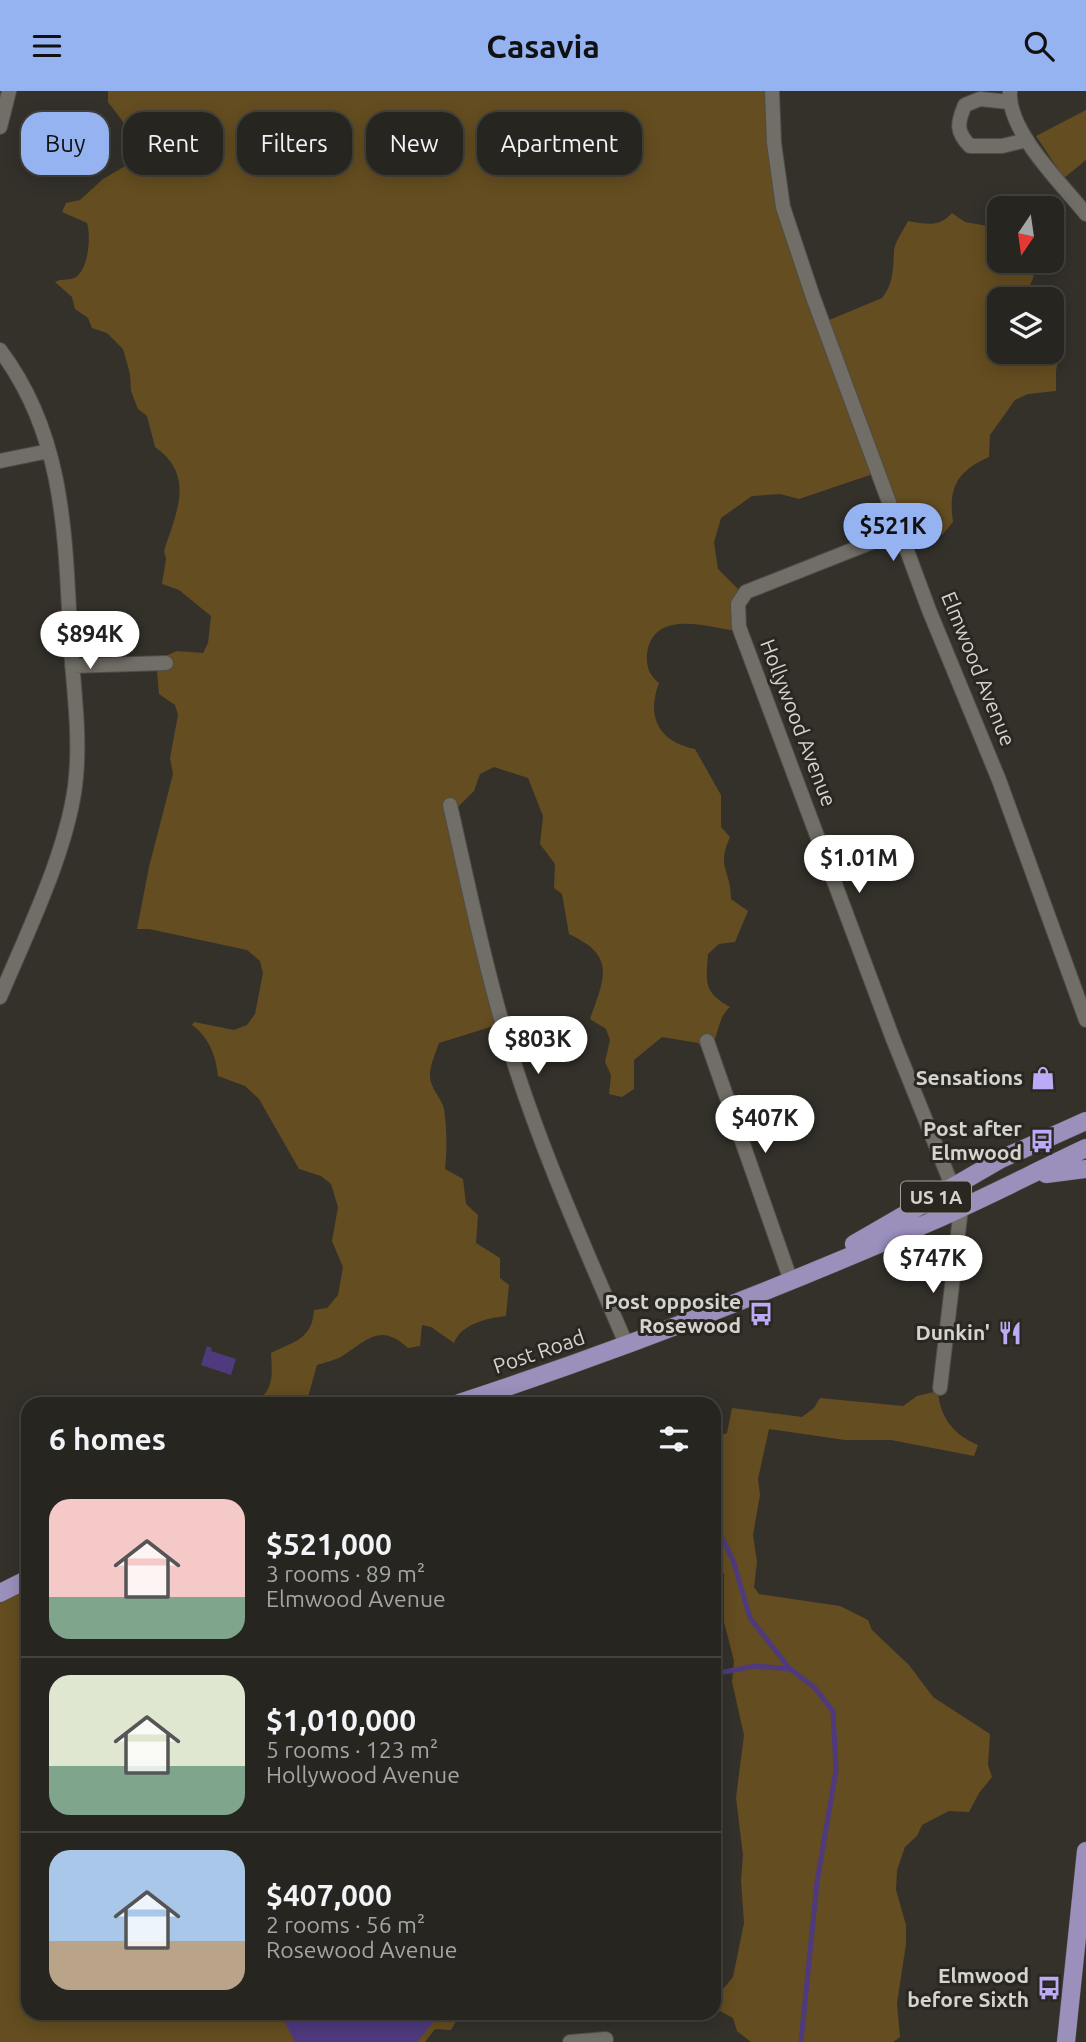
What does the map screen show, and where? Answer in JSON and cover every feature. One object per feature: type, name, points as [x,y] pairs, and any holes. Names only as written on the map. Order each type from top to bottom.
[{"type":"main road","name":"Post Road","points":[[791,1281],[1001,1160],[1086,1121]]},
{"type":"main road","name":"Post Road","points":[[476,1397],[627,1346],[791,1281],[961,1208],[1086,1148]]},
{"type":"main road","points":[[1025,1177],[1086,1169]]},
{"type":"main road","points":[[0,1593],[21,1582]]},
{"type":"main road","points":[[1066,2042],[1086,1851]]},
{"type":"street","points":[[0,127],[9,91]]},
{"type":"street","name":"Elmwood Avenue","points":[[772,91],[774,143],[783,207],[841,379],[999,781],[1086,1020]]},
{"type":"street","points":[[1027,141],[1002,146],[970,146],[960,136],[957,122],[964,105],[980,99],[1010,96],[1027,141],[1086,214]]},
{"type":"street","points":[[0,350],[21,377],[46,432],[62,504],[76,777],[54,867],[0,997]]},
{"type":"street","points":[[0,461],[49,451]]},
{"type":"street","name":"Hollywood Avenue","points":[[900,531],[746,591],[738,604],[739,627],[893,1039],[961,1208]]},
{"type":"street","points":[[72,666],[166,663]]},
{"type":"street","points":[[450,805],[484,955],[511,1055],[566,1203],[627,1346]]},
{"type":"street","points":[[707,1041],[791,1281]]},
{"type":"street","points":[[940,1388],[961,1208]]},
{"type":"street","points":[[570,2042],[606,2039]]},
{"type":"shaded area","points":[[108,91],[770,91],[782,212],[822,323],[882,298],[891,281],[896,244],[908,221],[937,223],[952,213],[965,222],[987,226],[987,273],[1032,273],[1034,276],[1029,287],[987,287],[987,364],[1057,364],[1056,391],[1028,394],[1015,400],[990,435],[989,457],[969,468],[957,482],[952,499],[953,522],[943,534],[907,546],[876,473],[799,499],[780,494],[752,496],[721,518],[714,542],[718,569],[750,601],[737,616],[740,632],[684,624],[660,630],[651,640],[647,654],[648,666],[659,683],[655,695],[655,717],[664,734],[672,741],[695,749],[721,795],[721,827],[730,837],[724,863],[731,899],[748,911],[735,942],[719,944],[708,954],[708,985],[721,1002],[730,1007],[725,1012],[714,1043],[706,1054],[698,1043],[662,1037],[634,1060],[634,1089],[622,1097],[609,1094],[611,1075],[605,1062],[610,1040],[606,1029],[590,1019],[600,991],[603,969],[594,951],[569,934],[562,894],[554,888],[555,864],[540,844],[543,816],[528,778],[494,767],[480,774],[474,791],[452,813],[500,1024],[439,1043],[430,1079],[444,1109],[445,1169],[463,1179],[466,1204],[478,1215],[476,1243],[500,1258],[500,1278],[509,1285],[506,1316],[483,1320],[469,1327],[457,1336],[454,1343],[431,1327],[422,1325],[420,1346],[408,1348],[390,1336],[375,1336],[335,1360],[317,1365],[308,1397],[262,1397],[271,1381],[271,1353],[301,1338],[310,1327],[314,1310],[327,1308],[338,1295],[343,1267],[332,1241],[338,1207],[331,1184],[321,1176],[299,1169],[259,1099],[245,1086],[218,1076],[211,1047],[192,1025],[194,1022],[234,1030],[247,1025],[255,1014],[263,973],[260,961],[247,950],[149,929],[137,929],[149,867],[173,774],[170,758],[178,715],[175,705],[159,694],[156,660],[177,651],[203,653],[208,643],[211,616],[179,590],[162,584],[166,559],[164,551],[177,509],[179,483],[168,458],[155,447],[147,416],[138,409],[131,391],[130,374],[123,349],[107,333],[92,328],[88,318],[75,309],[72,297],[55,282],[76,277],[84,266],[88,251],[87,223],[62,212],[66,203],[80,200],[103,179],[123,167],[123,175],[223,175],[223,112],[123,112],[123,122],[108,102]]},
{"type":"shaded area","points":[[1086,110],[1086,160],[1064,178],[1036,136]]},
{"type":"shaded area","points":[[207,1346],[212,1348],[211,1351],[236,1359],[231,1375],[201,1365]]},
{"type":"shaded area","points":[[938,1391],[945,1417],[955,1431],[978,1445],[974,1456],[891,1440],[845,1440],[769,1429],[758,1479],[760,1495],[753,1535],[757,1562],[754,1587],[759,1594],[840,1606],[868,1620],[872,1630],[909,1665],[933,1697],[990,1734],[988,1765],[992,1777],[969,1812],[949,1811],[922,1825],[917,1836],[905,1847],[897,1870],[896,1890],[906,1925],[906,1944],[897,2003],[900,2037],[893,2042],[751,2042],[737,2031],[733,2018],[721,2012],[721,1989],[733,1977],[744,1923],[741,1880],[743,1855],[736,1798],[744,1735],[732,1682],[734,1661],[724,1622],[721,1435],[727,1433],[732,1408],[802,1417],[814,1408],[820,1398],[903,1406],[917,1396]]},
{"type":"shaded area","points":[[21,1583],[21,2020],[286,2020],[300,2042],[0,2042],[0,1594]]},
{"type":"shaded area","points":[[284,2020],[435,2020],[417,2042],[295,2042]]},
{"type":"shaded area","points":[[434,2020],[457,2020],[451,2030],[435,2029],[425,2042],[414,2042]]},
{"type":"waterway","points":[[721,1536],[733,1560],[750,1618],[790,1669],[814,1687],[833,1711],[836,1770],[817,1882],[801,2042]]},
{"type":"waterway","points":[[721,1673],[755,1666],[790,1669]]},
{"type":"place","name":"Sensations","points":[[1043,1078]]},
{"type":"place","name":"Post after Elmwood","points":[[1042,1141]]},
{"type":"place","name":"Post opposite Rosewood","points":[[761,1314]]},
{"type":"place","name":"Dunkin'","points":[[1010,1333]]},
{"type":"place","name":"Elmwood before Sixth","points":[[1049,1988]]}]
